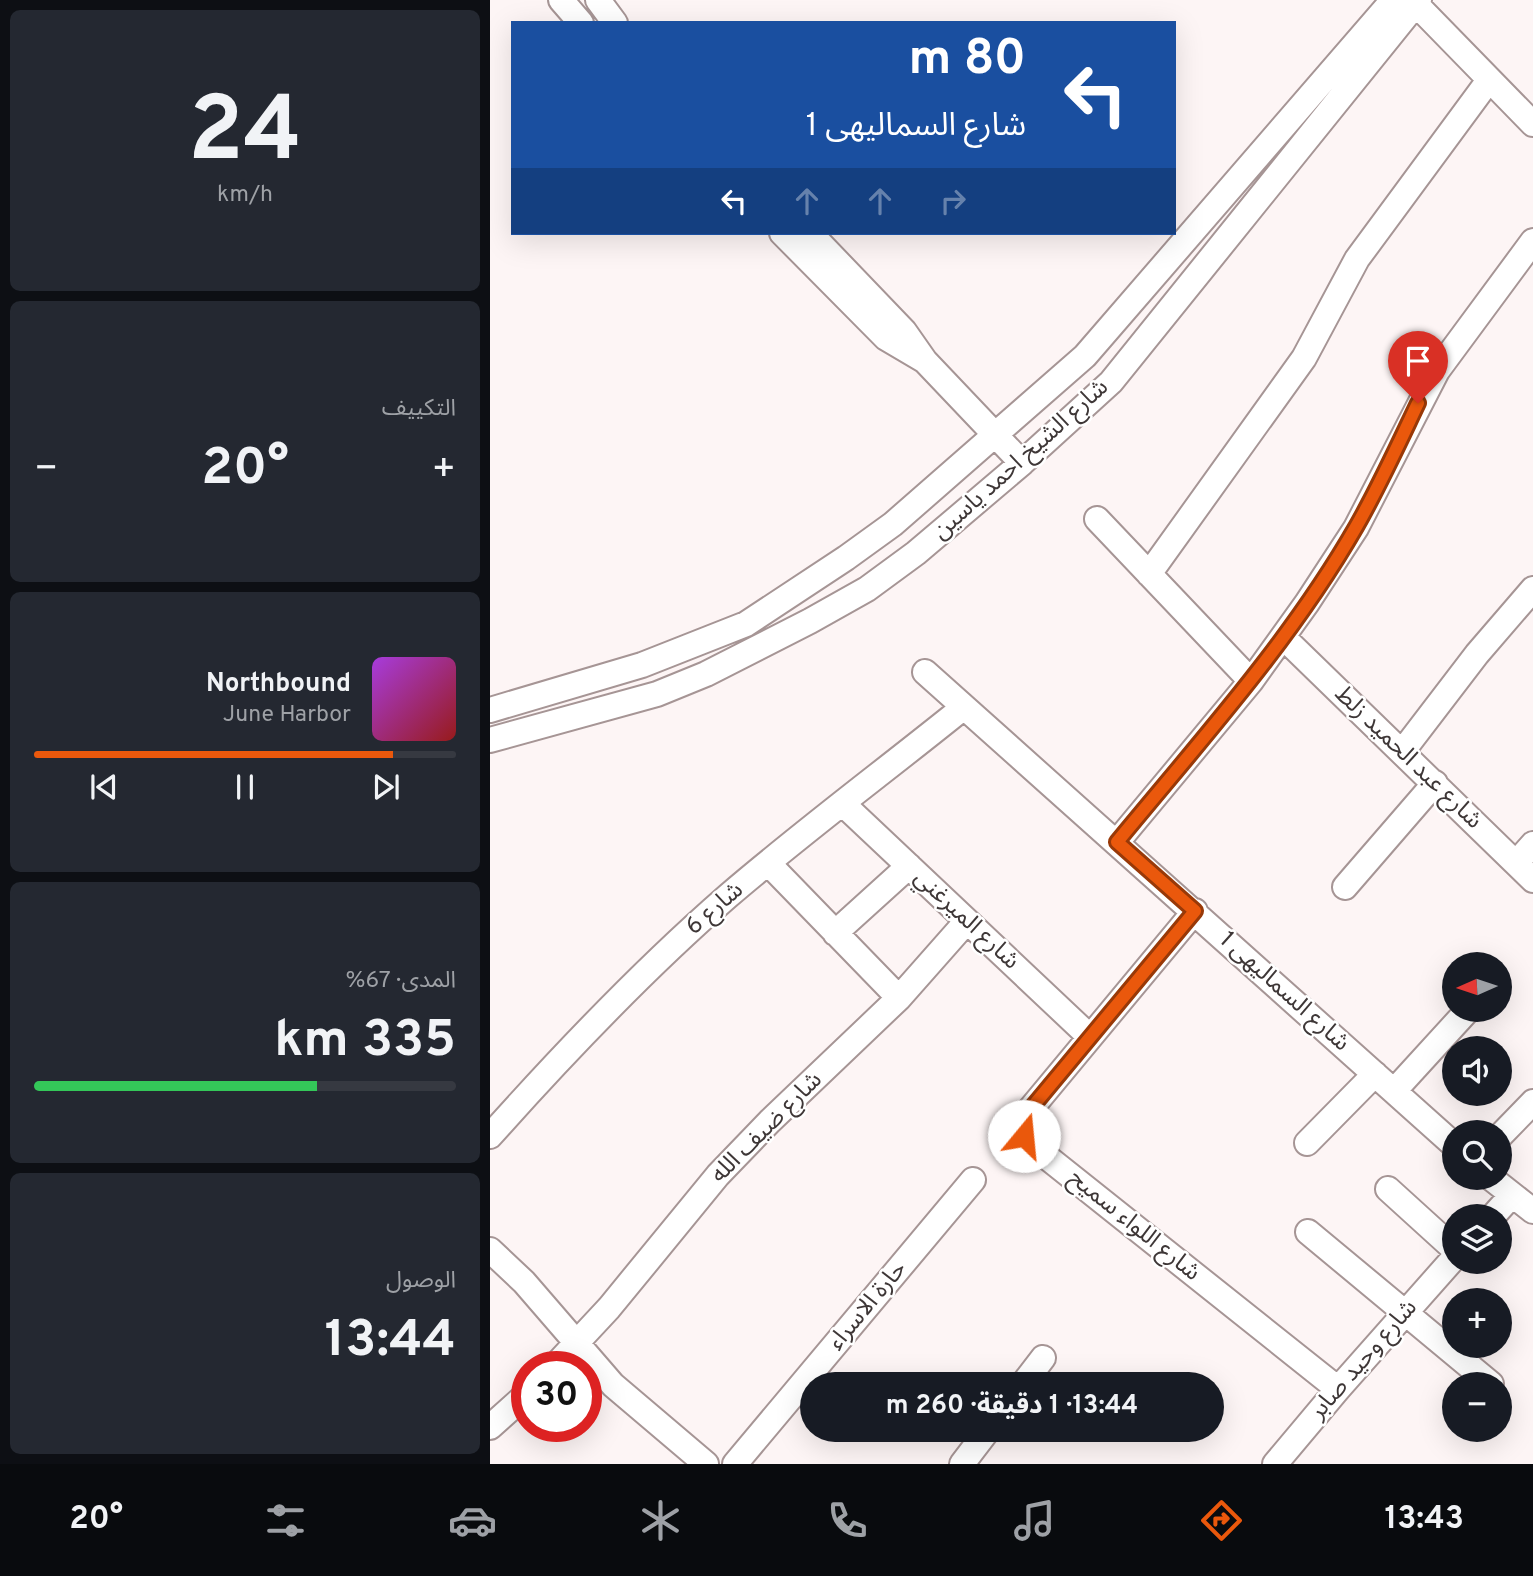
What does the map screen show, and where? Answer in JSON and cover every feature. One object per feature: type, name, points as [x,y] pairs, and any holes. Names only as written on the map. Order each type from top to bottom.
[{"type":"street","points":[[561,0],[578,21]]},
{"type":"street","points":[[598,0],[614,21]]},
{"type":"street","points":[[1410,1],[1533,124]]},
{"type":"street","name":"شارع الشيخ احمد ياسين","points":[[490,710],[642,665],[746,624],[893,524],[1085,356],[1410,1]]},
{"type":"street","name":"شارع الشيخ احمد ياسين","points":[[490,740],[657,694],[706,674],[867,589],[916,553],[1022,463],[1111,382],[1410,1]]},
{"type":"street","points":[[1149,575],[1304,358],[1357,259],[1374,234],[1489,80]]},
{"type":"street","points":[[784,235],[886,338],[925,361]]},
{"type":"street","points":[[812,235],[904,331],[925,361],[1022,463]]},
{"type":"street","points":[[1117,842],[1251,681],[1283,637],[1356,528],[1437,371],[1533,240]]},
{"type":"street","points":[[1097,519],[1251,681]]},
{"type":"street","points":[[1402,752],[1468,664],[1533,589]]},
{"type":"street","name":"شارع عبد الحميد زلط","points":[[1283,637],[1524,871]]},
{"type":"street","name":"شارع السماليهى 1","points":[[925,672],[1442,1134]]},
{"type":"street","name":"شارع 6","points":[[490,1136],[549,1070],[628,989],[729,895],[964,707]]},
{"type":"street","points":[[1345,887],[1435,783]]},
{"type":"street","name":"شارع الميرغني","points":[[843,804],[1090,1037]]},
{"type":"street","points":[[1524,871],[1533,844]]},
{"type":"street","points":[[769,864],[899,998]]},
{"type":"street","points":[[835,933],[909,866]]},
{"type":"street","name":"شارع اللواء سميح","points":[[1195,911],[1025,1117],[1022,1130],[1028,1142],[1338,1389]]},
{"type":"street","name":"شارع ضيف الله","points":[[570,1351],[718,1175],[770,1121],[899,998],[967,921]]},
{"type":"street","points":[[1394,1091],[1457,1022]]},
{"type":"street","points":[[1307,1143],[1375,1074]]},
{"type":"street","points":[[1512,1124],[1533,1102]]},
{"type":"street","name":"حارة الاسراء","points":[[735,1464],[973,1180]]},
{"type":"street","points":[[1388,1189],[1442,1238]]},
{"type":"street","points":[[1507,1190],[1533,1211]]},
{"type":"street","points":[[1504,1204],[1513,1195]]},
{"type":"street","points":[[1308,1232],[1476,1372]]},
{"type":"street","points":[[490,1250],[524,1282],[632,1403],[706,1464]]},
{"type":"street","name":"شارع وحيد صابر","points":[[1275,1464],[1442,1271]]},
{"type":"street","points":[[1032,1372],[1043,1358]]},
{"type":"street","points":[[490,1427],[511,1408]]},
{"type":"street","points":[[962,1464],[979,1442]]},
{"type":"route","points":[[1024,1136],[1022,1123],[1028,1112],[1195,911],[1117,842],[1251,681],[1331,568],[1380,483],[1418,403]]}]
